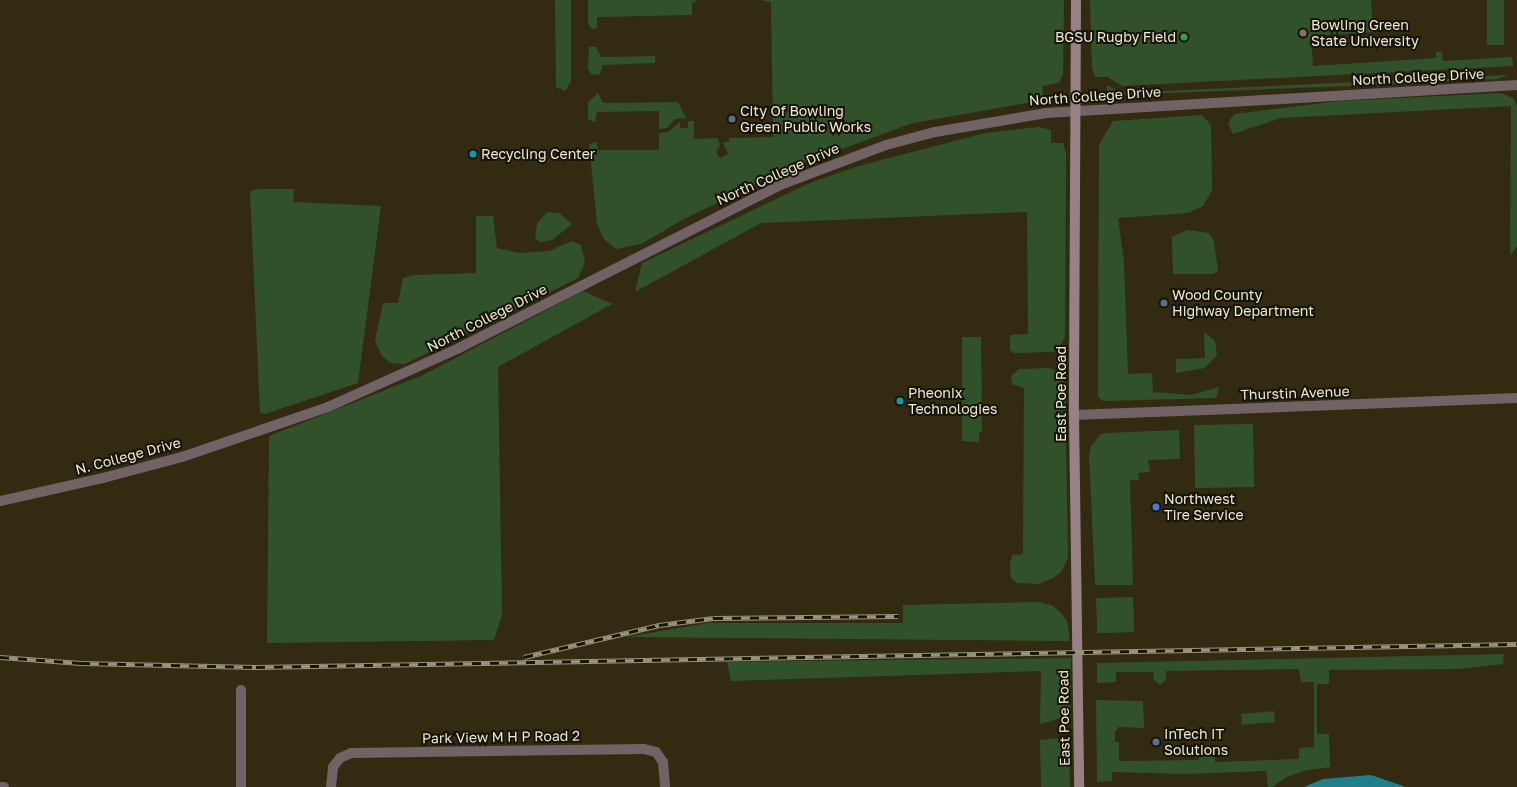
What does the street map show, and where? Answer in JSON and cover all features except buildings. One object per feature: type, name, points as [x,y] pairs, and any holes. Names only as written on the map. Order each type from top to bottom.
[{"type":"main road","name":"East Poe Road","points":[[1076,0],[1074,415],[1079,787]]},
{"type":"street","name":"North College Drive","points":[[260,432],[394,379],[713,218],[837,161],[935,132],[995,120],[1076,110],[1517,85]]},
{"type":"street","name":"Thurstin Avenue","points":[[1074,415],[1517,398]]},
{"type":"street","name":"N. College Drive","points":[[0,501],[103,478],[260,432]]},
{"type":"street","points":[[241,690],[241,787]]},
{"type":"street","name":"Park View M H P Road 2","points":[[331,787],[333,767],[340,758],[350,753],[644,749],[656,752],[663,762],[665,787]]},
{"type":"green space","points":[[555,0],[571,0],[571,82],[565,91],[556,87]]},
{"type":"green space","points":[[588,0],[698,0],[692,3],[692,15],[597,17],[597,28],[592,29],[588,24]]},
{"type":"green space","points":[[761,0],[1064,0],[1063,74],[1059,83],[1042,86],[1044,100],[913,123],[790,168],[686,218],[641,244],[616,249],[604,239],[597,224],[589,144],[597,142],[598,150],[659,150],[659,133],[668,132],[680,122],[680,128],[688,128],[688,121],[694,121],[694,139],[718,138],[720,146],[716,152],[720,158],[728,154],[723,142],[729,142],[729,138],[773,137],[771,2]]},
{"type":"green space","name":"Bowling Green State University","points":[[1090,0],[1371,0],[1373,32],[1311,36],[1313,66],[1436,58],[1436,52],[1442,52],[1443,61],[1512,57],[1513,66],[1122,86],[1108,77],[1095,77],[1092,68]]},
{"type":"green space","points":[[1487,0],[1504,0],[1504,45],[1487,45]]},
{"type":"green space","points":[[589,47],[596,47],[601,57],[655,56],[655,63],[603,65],[600,74],[592,75],[588,69]]},
{"type":"green space","points":[[1509,75],[1497,79],[1374,85],[1117,95],[1107,92],[1107,85],[1122,93]]},
{"type":"green space","points":[[598,93],[603,103],[678,102],[686,118],[675,119],[667,128],[659,129],[659,111],[597,112],[595,122],[588,119],[588,102]]},
{"type":"green space","points":[[1501,93],[1513,98],[1517,106],[1517,246],[1510,256],[1511,106],[1281,118],[1233,134],[1228,123],[1234,114],[1339,101]]},
{"type":"green space","points":[[1202,115],[1211,125],[1212,190],[1203,206],[1188,213],[1118,218],[1124,261],[1128,374],[1152,373],[1153,392],[1192,395],[1219,387],[1216,398],[1103,401],[1098,397],[1099,145],[1113,121]]},
{"type":"green space","points":[[1039,127],[1051,130],[1051,143],[1063,143],[1066,153],[1065,337],[1059,349],[1053,352],[1014,353],[1010,350],[1010,335],[1028,334],[1027,212],[761,223],[635,292],[642,263],[812,182],[859,166],[985,133]]},
{"type":"green space","points":[[260,189],[294,189],[293,202],[381,206],[358,383],[265,414],[260,412],[250,191]]},
{"type":"green space","points":[[547,212],[559,213],[572,224],[552,240],[540,242],[535,238],[537,224]]},
{"type":"green space","points":[[476,216],[493,216],[497,248],[519,253],[549,251],[572,241],[581,245],[585,262],[578,278],[405,364],[390,363],[382,356],[375,341],[383,303],[398,303],[403,278],[414,275],[476,273]]},
{"type":"green space","points":[[1187,230],[1209,233],[1214,241],[1218,271],[1213,274],[1173,274],[1172,237]]},
{"type":"green space","points":[[583,291],[612,304],[498,367],[502,615],[494,640],[267,643],[269,436],[423,375]]},
{"type":"green space","points":[[1204,332],[1215,341],[1217,355],[1205,368],[1176,373],[1176,359],[1205,358]]},
{"type":"green space","points":[[962,337],[981,337],[982,432],[979,433],[979,442],[962,441]]},
{"type":"green space","points":[[1050,368],[1059,373],[1065,383],[1068,558],[1061,572],[1053,578],[1039,584],[1017,583],[1011,578],[1010,564],[1012,555],[1023,554],[1024,388],[1012,384],[1011,376],[1019,369]]},
{"type":"green space","points":[[1253,424],[1254,487],[1195,488],[1194,425]]},
{"type":"green space","points":[[1179,430],[1180,459],[1148,460],[1150,472],[1138,473],[1139,480],[1130,480],[1133,585],[1095,585],[1089,455],[1091,446],[1101,434],[1106,433]]},
{"type":"green space","points":[[1133,597],[1134,632],[1097,633],[1096,598]]},
{"type":"green space","points":[[1040,602],[1053,606],[1062,614],[1067,621],[1070,641],[626,637],[708,623],[903,623],[903,605]]},
{"type":"green space","points":[[1504,654],[1503,664],[1459,669],[1329,670],[1329,684],[1317,684],[1317,734],[1329,734],[1330,767],[1307,770],[1287,777],[1272,787],[1268,787],[1266,771],[1185,774],[1112,772],[1112,781],[1097,782],[1096,700],[1143,701],[1144,728],[1118,727],[1115,732],[1115,742],[1119,742],[1119,761],[1199,760],[1199,750],[1215,749],[1215,762],[1299,759],[1299,748],[1314,747],[1314,682],[1301,682],[1299,669],[1166,671],[1166,680],[1160,685],[1154,680],[1153,672],[1116,672],[1116,682],[1097,683],[1097,663]]},
{"type":"green space","points":[[1071,658],[1070,715],[1040,724],[1041,671],[731,681],[727,662]]},
{"type":"green space","points":[[1274,711],[1275,722],[1242,725],[1241,714]]},
{"type":"green space","points":[[1058,738],[1069,743],[1070,787],[1041,787],[1040,740]]},
{"type":"water","points":[[1371,775],[1406,787],[1304,787],[1323,779]]},
{"type":"railway","points":[[524,657],[659,625],[714,618],[898,616]]},
{"type":"railway","points":[[0,657],[81,663],[256,667],[1517,644]]},
{"type":"place","name":"Bowling Green State University","points":[[1303,33]]},
{"type":"place","name":"BGSU Rugby Field","points":[[1184,37]]},
{"type":"place","name":"City Of Bowling Green Public Works","points":[[732,119]]},
{"type":"place","name":"Recycling Center","points":[[473,154]]},
{"type":"place","name":"Wood County Highway Department","points":[[1164,303]]},
{"type":"place","name":"Pheonix Technologies","points":[[900,401]]},
{"type":"place","name":"Northwest Tire Service","points":[[1156,507]]},
{"type":"place","name":"InTech IT Solutions","points":[[1156,742]]}]
